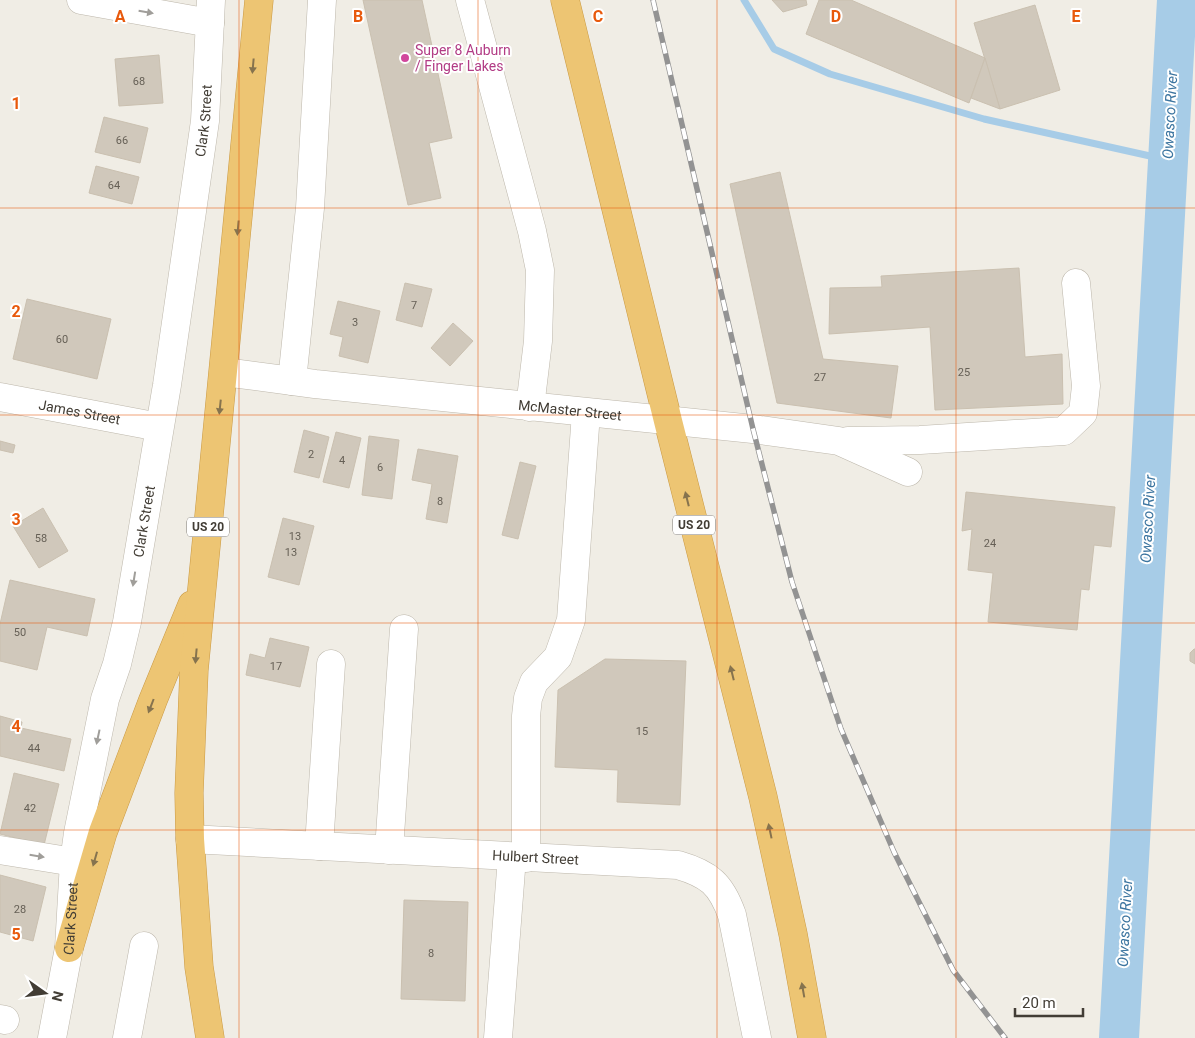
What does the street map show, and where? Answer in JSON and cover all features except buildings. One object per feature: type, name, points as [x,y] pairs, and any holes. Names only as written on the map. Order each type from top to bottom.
[{"type":"highway","name":"US 20","points":[[210,1038],[199,966],[190,839],[189,793],[194,670],[259,0]]},
{"type":"highway","name":"US 20","points":[[565,0],[668,421],[763,797],[793,934],[812,1038]]},
{"type":"highway","points":[[69,948],[103,832],[153,700],[202,580]]},
{"type":"street","points":[[81,0],[210,12]]},
{"type":"street","points":[[292,381],[310,208],[322,0]]},
{"type":"street","points":[[470,0],[530,221],[540,270],[538,341],[530,407]]},
{"type":"street","name":"Clark Street","points":[[52,1038],[69,948],[74,862],[78,834],[106,699],[117,664],[126,622],[168,376],[205,121],[210,12]]},
{"type":"street","points":[[839,441],[920,440],[1064,430],[1083,413],[1086,386],[1076,283]]},
{"type":"street","name":"McMaster Street","points":[[224,372],[530,407],[753,429],[839,441],[908,472]]},
{"type":"street","name":"James Street","points":[[0,397],[159,428]]},
{"type":"street","points":[[498,1038],[519,857],[528,698],[534,682],[558,657],[571,620],[586,413]]},
{"type":"street","points":[[389,850],[404,629]]},
{"type":"street","points":[[319,846],[330,664]]},
{"type":"street","name":"Hulbert Street","points":[[190,839],[678,865],[697,871],[713,881],[728,902],[757,1038]]},
{"type":"street","points":[[0,850],[74,862]]},
{"type":"street","points":[[127,1038],[144,946]]},
{"type":"waterway","points":[[744,0],[774,49],[830,74],[984,119],[1168,160]]},
{"type":"waterway","name":"Owasco River","points":[[1119,1038],[1177,0]]},
{"type":"railway","points":[[653,0],[753,429],[792,582],[841,729],[894,852],[953,970],[1005,1038]]},
{"type":"place","name":"Super 8 Auburn / Finger Lakes","points":[[405,58]]}]
